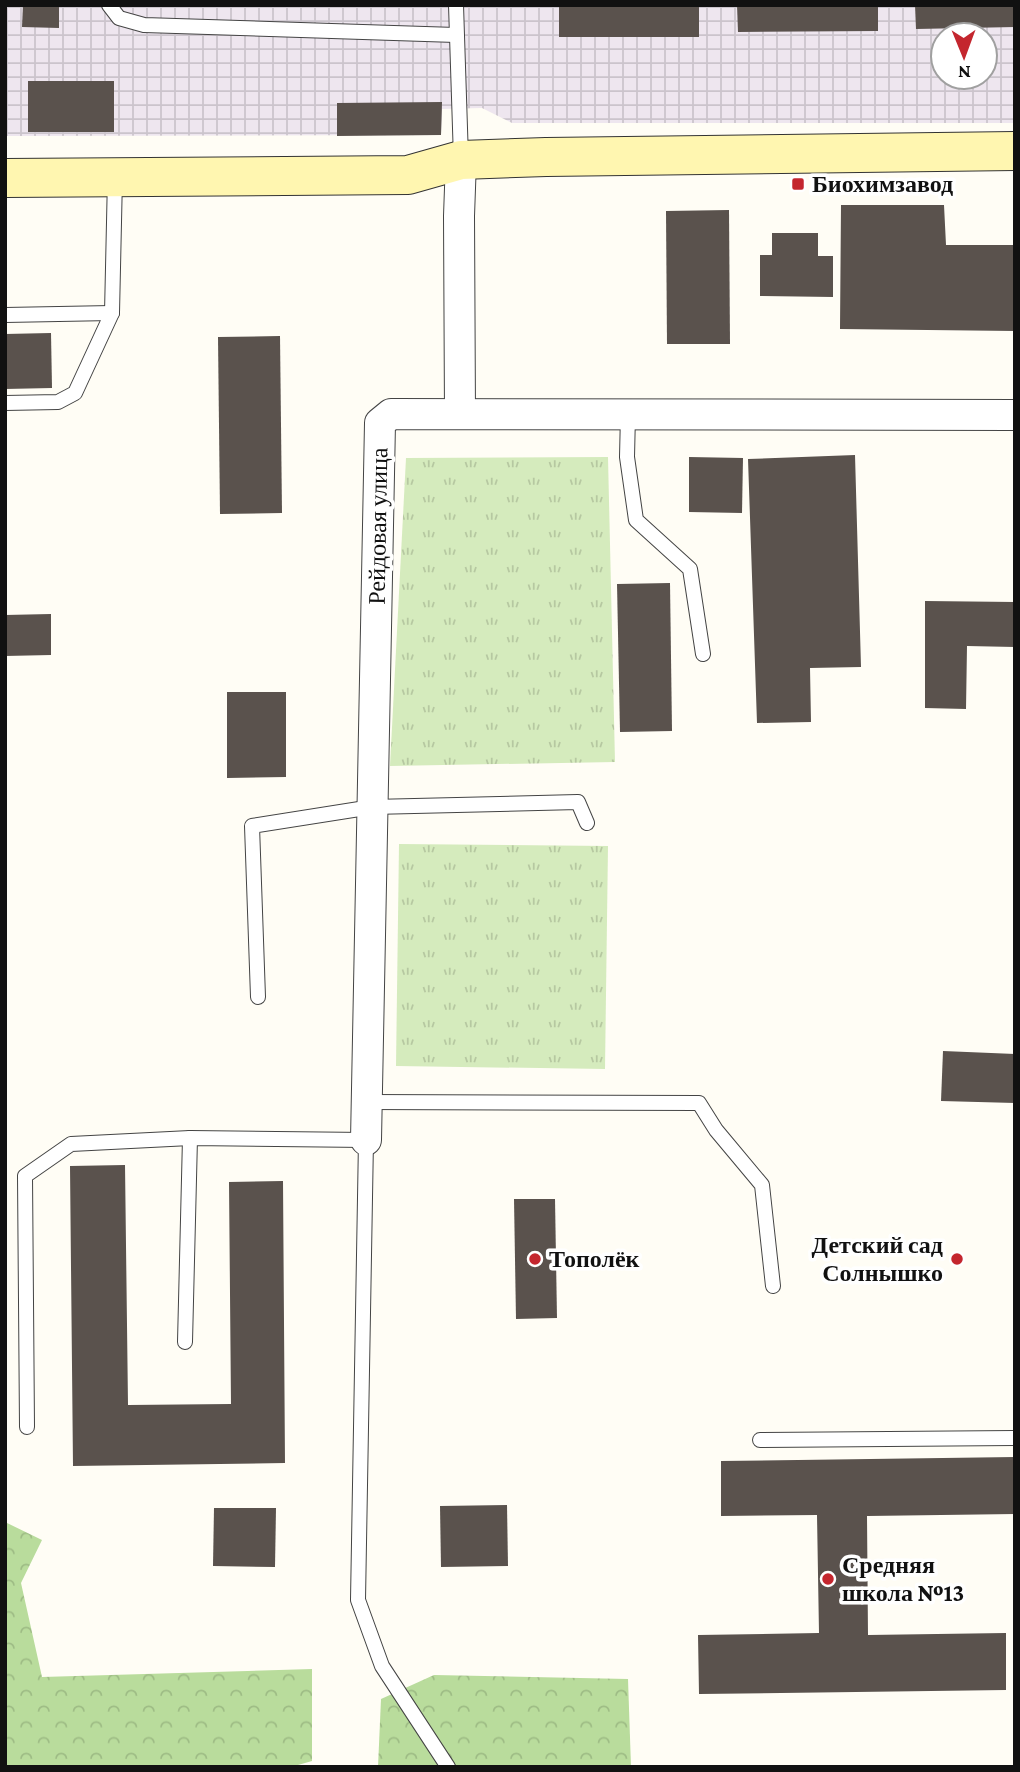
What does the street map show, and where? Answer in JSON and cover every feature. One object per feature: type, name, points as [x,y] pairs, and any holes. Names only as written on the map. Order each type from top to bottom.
[{"type":"main road","points":[[5,178],[408,175],[461,160],[1015,151]]},
{"type":"street","points":[[460,413],[461,160]]},
{"type":"street","name":"Рейдовая улица","points":[[366,1140],[380,423],[391,414],[460,413],[1015,415]]},
{"type":"lane","points":[[109,5],[119,18],[144,25],[457,35]]},
{"type":"lane","points":[[456,5],[461,160]]},
{"type":"lane","points":[[5,403],[58,402],[75,393],[112,313],[115,177]]},
{"type":"lane","points":[[5,314],[112,313]]},
{"type":"lane","points":[[628,414],[627,457],[636,520],[690,569],[703,654]]},
{"type":"lane","points":[[258,997],[252,825],[372,807],[578,802],[587,822]]},
{"type":"lane","points":[[366,1102],[699,1102],[716,1130],[762,1185],[773,1286]]},
{"type":"lane","points":[[185,1342],[190,1138]]},
{"type":"lane","points":[[27,1427],[25,1177],[71,1144],[190,1138],[366,1140],[358,1601],[382,1666],[448,1767]]},
{"type":"lane","points":[[760,1440],[1015,1438]]},
{"type":"shaded area","points":[[5,5],[1015,5],[1015,123],[512,123],[482,108],[442,109],[441,135],[5,136]]},
{"type":"green space","points":[[608,457],[615,762],[390,766],[406,458]]},
{"type":"green space","points":[[399,844],[608,846],[605,1069],[396,1066]]},
{"type":"green space","points":[[5,1522],[42,1540],[21,1583],[42,1677],[312,1669],[312,1761],[291,1767],[5,1767]]},
{"type":"green space","points":[[434,1675],[628,1679],[631,1767],[378,1767],[381,1699]]},
{"type":"building","points":[[23,5],[59,5],[59,28],[22,27]]},
{"type":"building","points":[[559,5],[699,5],[699,37],[559,37]]},
{"type":"building","points":[[737,5],[878,5],[878,31],[738,32]]},
{"type":"building","points":[[915,5],[1015,5],[1015,27],[999,27],[999,21],[929,21],[929,29],[916,29]]},
{"type":"building","points":[[28,81],[114,81],[114,132],[28,132]]},
{"type":"building","points":[[442,102],[441,135],[337,136],[337,103]]},
{"type":"building","points":[[841,205],[944,205],[946,245],[1015,245],[1015,331],[840,329]]},
{"type":"building","points":[[729,210],[730,344],[667,344],[666,211]]},
{"type":"building","points":[[772,233],[818,233],[818,256],[833,256],[833,297],[760,296],[760,255],[772,255]]},
{"type":"building","points":[[51,333],[52,388],[5,389],[5,334]]},
{"type":"building","points":[[280,336],[282,513],[220,514],[218,337]]},
{"type":"building","points":[[855,455],[861,667],[810,668],[811,722],[757,723],[748,459]]},
{"type":"building","points":[[689,457],[743,458],[742,513],[689,512]]},
{"type":"building","points":[[670,583],[672,731],[620,732],[617,584]]},
{"type":"building","points":[[925,601],[1015,602],[1015,647],[967,646],[966,709],[925,708]]},
{"type":"building","points":[[51,614],[51,655],[5,656],[5,615]]},
{"type":"building","points":[[227,692],[286,692],[286,777],[227,778]]},
{"type":"building","points":[[943,1051],[1015,1054],[1015,1103],[941,1101]]},
{"type":"building","points":[[125,1165],[128,1405],[231,1404],[229,1182],[283,1181],[285,1463],[73,1466],[70,1166]]},
{"type":"building","name":"Тополёк","points":[[514,1199],[555,1199],[557,1318],[516,1319]]},
{"type":"building","points":[[1015,1457],[1015,1514],[867,1516],[868,1635],[1006,1633],[1006,1690],[699,1694],[698,1635],[819,1633],[817,1515],[721,1516],[721,1461]]},
{"type":"building","points":[[507,1505],[508,1566],[441,1567],[440,1506]]},
{"type":"building","points":[[214,1508],[276,1508],[275,1567],[213,1566]]},
{"type":"place","name":"Биохимзавод","points":[[798,184]]},
{"type":"place","name":"Тополёк","points":[[535,1259]]},
{"type":"place","name":"Детский сад Солнышко","points":[[957,1259]]},
{"type":"place","name":"Средняя школа №13","points":[[828,1579]]}]
